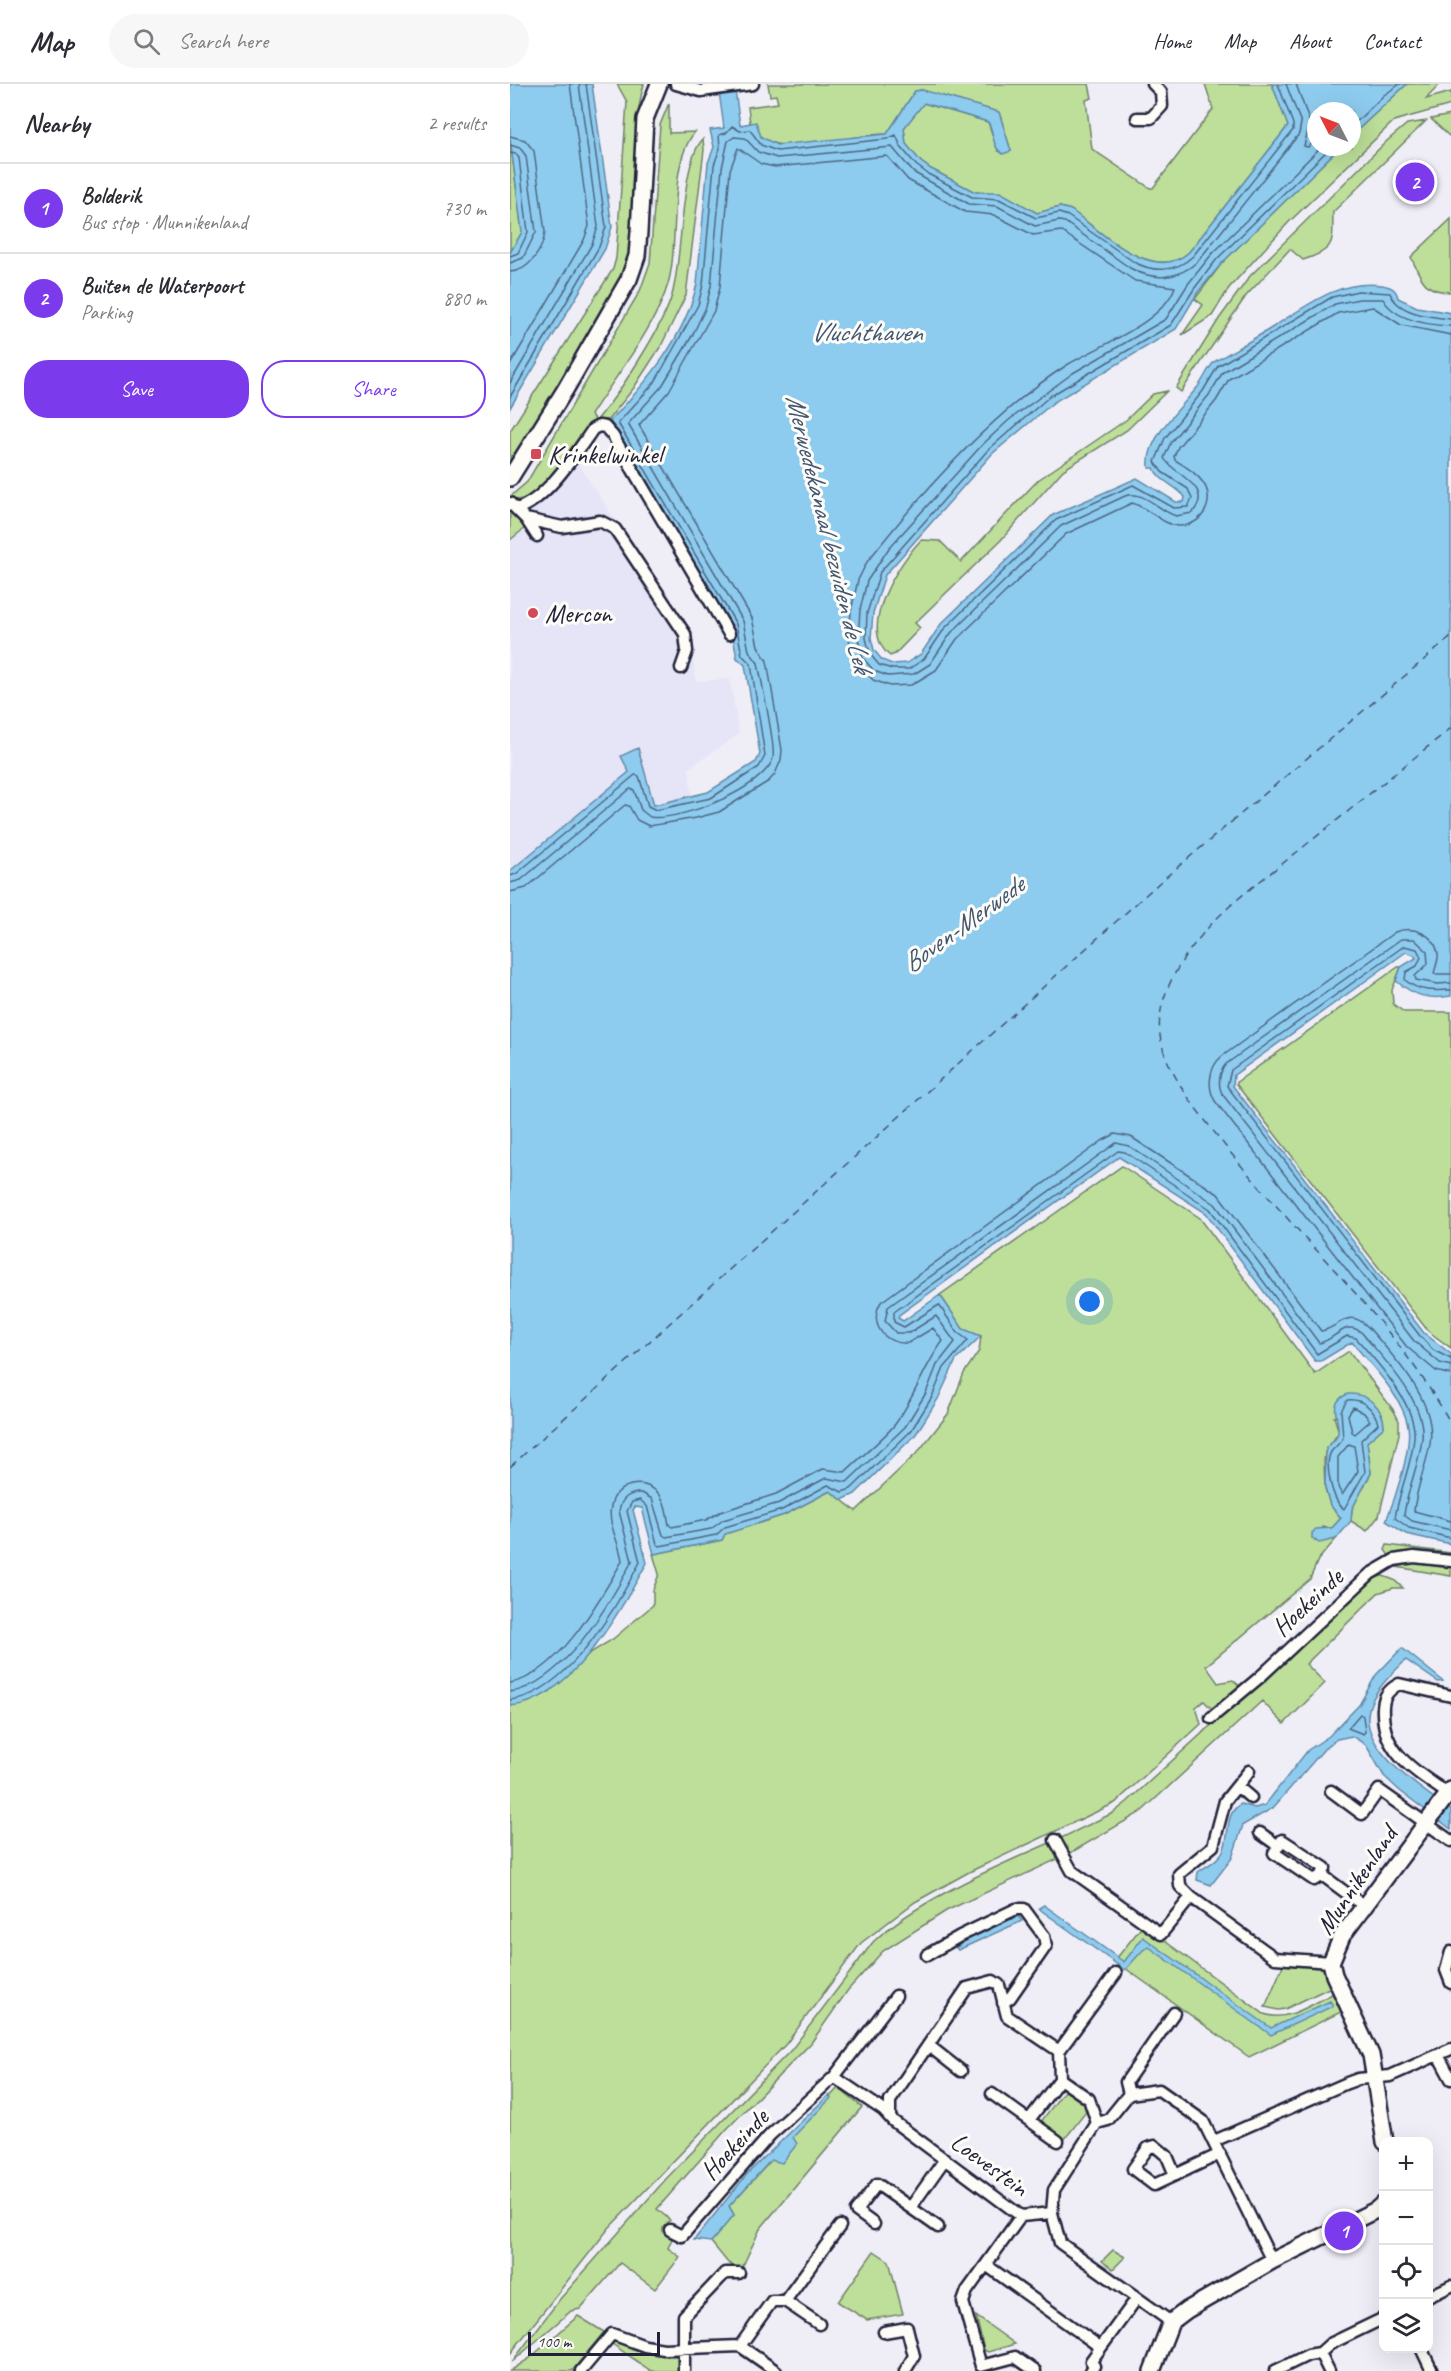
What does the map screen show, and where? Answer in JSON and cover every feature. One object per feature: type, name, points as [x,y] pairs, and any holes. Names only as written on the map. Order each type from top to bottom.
[{"type":"street","points":[[510,478],[559,400],[629,279],[637,256],[645,119],[648,105],[659,84]]},
{"type":"street","points":[[646,131],[665,84]]},
{"type":"street","points":[[676,84],[701,91],[753,84]]},
{"type":"street","points":[[1137,118],[1150,118],[1162,106],[1161,92],[1153,84]]},
{"type":"street","points":[[513,506],[528,505],[567,465],[593,429],[599,426],[605,427],[613,436],[729,634]]},
{"type":"street","points":[[513,506],[526,519],[537,536]]},
{"type":"street","points":[[526,519],[562,527],[600,522],[615,529],[685,634],[687,651],[681,669]]},
{"type":"street","name":"Hoekeinde","points":[[1211,1718],[1260,1677],[1370,1574],[1394,1560],[1414,1557],[1451,1561]]},
{"type":"street","points":[[1448,1795],[1403,1762],[1391,1747],[1383,1727],[1382,1704],[1385,1696],[1399,1684],[1451,1696]]},
{"type":"street","points":[[1249,1771],[1221,1810],[1213,1846],[1179,1874],[1180,1886],[1191,1897],[1275,1958],[1331,1962]]},
{"type":"street","points":[[1237,1786],[1251,1798]]},
{"type":"street","points":[[1330,1791],[1362,1814],[1379,1790],[1428,1819],[1451,1841]]},
{"type":"street","name":"Munnikenland","points":[[1383,2137],[1376,2076],[1371,2055],[1337,1987],[1331,1962],[1342,1936],[1448,1795]]},
{"type":"street","points":[[1260,1833],[1277,1845]]},
{"type":"street","points":[[1055,1840],[1072,1871],[1161,1934],[1191,1897]]},
{"type":"street","points":[[1282,1840],[1286,1840],[1325,1868],[1322,1875],[1314,1880],[1307,1876],[1274,1853],[1277,1845],[1282,1840]]},
{"type":"street","points":[[1322,1875],[1364,1906]]},
{"type":"street","points":[[927,1955],[969,1931],[1016,1909],[1024,1910],[1044,1936],[1046,1946],[1010,1998],[1003,2003]]},
{"type":"street","points":[[1451,1952],[1446,1970],[1451,1983]]},
{"type":"street","points":[[1029,2120],[1060,2079],[1059,2051],[1116,1973]]},
{"type":"street","points":[[890,2116],[890,2102],[967,1988],[993,1981],[999,1984],[1007,2016],[1059,2051]]},
{"type":"street","name":"Hoekeinde","points":[[670,2230],[682,2236],[770,2135],[834,2077],[896,1996]]},
{"type":"street","points":[[1129,2094],[1126,2082],[1174,2013]]},
{"type":"street","points":[[928,2045],[961,2071]]},
{"type":"street","points":[[1214,2141],[1339,2086],[1358,2079],[1390,2076],[1451,2049]]},
{"type":"street","points":[[1438,2055],[1451,2079]]},
{"type":"street","points":[[834,2077],[890,2116]]},
{"type":"street","points":[[1060,2079],[1089,2099],[1097,2123]]},
{"type":"street","points":[[1052,2213],[1054,2190],[1097,2123],[1108,2121],[1129,2094],[1159,2090],[1203,2121],[1272,2261]]},
{"type":"street","points":[[992,2094],[1058,2141]]},
{"type":"street","name":"Loevestein","points":[[890,2116],[1021,2216],[1052,2213],[1060,2243],[1171,2322]]},
{"type":"street","points":[[1175,2175],[1220,2154]]},
{"type":"street","points":[[910,2208],[945,2159]]},
{"type":"street","points":[[874,2224],[856,2211],[877,2184],[938,2227]]},
{"type":"street","points":[[1152,2371],[1171,2322],[1272,2261],[1379,2207]]},
{"type":"street","points":[[1021,2216],[963,2301],[980,2369],[1015,2357],[1035,2371]]},
{"type":"street","points":[[785,2301],[840,2226]]},
{"type":"street","points":[[986,2265],[1100,2347]]},
{"type":"street","points":[[684,2371],[682,2348],[684,2316],[725,2273],[739,2272]]},
{"type":"street","points":[[1433,2295],[1451,2286]]},
{"type":"street","points":[[1090,2371],[1094,2366],[1091,2361],[1100,2347],[1137,2298]]},
{"type":"street","points":[[740,2346],[772,2301],[785,2301],[819,2324]]},
{"type":"street","points":[[1275,2371],[1308,2355],[1320,2353],[1330,2344],[1379,2320]]},
{"type":"street","points":[[884,2332],[907,2328],[914,2356],[905,2371]]},
{"type":"street","points":[[581,2371],[612,2334],[645,2346],[682,2348],[740,2346],[776,2371]]},
{"type":"street","points":[[1320,2353],[1329,2371]]},
{"type":"street","points":[[1423,2353],[1432,2371]]},
{"type":"shaded area","points":[[573,456],[690,632],[696,681],[730,679],[739,734],[689,768],[692,796],[654,805],[638,748],[621,756],[629,772],[510,871],[510,504]]},
{"type":"green space","points":[[617,84],[644,84],[636,134],[634,209],[629,258],[622,282],[510,471],[510,431],[613,269],[616,258],[627,102]]},
{"type":"green space","points":[[768,84],[1089,84],[1092,98],[1086,100],[1092,149],[1150,188],[1153,188],[1213,109],[1205,84],[1272,84],[1288,126],[1189,252],[1175,261],[1160,262],[1144,259],[1128,251],[1071,210],[1060,207],[1037,213],[1000,193],[975,192],[931,169],[921,162],[906,144],[904,128],[923,103],[988,122],[998,151],[1011,151],[999,112],[922,90],[915,91],[887,134],[787,145],[772,143],[761,137],[756,123],[750,123],[748,107],[778,103],[776,95],[770,96]]},
{"type":"green space","points":[[1407,84],[1440,84],[1426,99],[1451,92],[1451,105],[1394,121],[1361,153],[1361,127]]},
{"type":"green space","points":[[669,103],[669,133],[695,132],[686,146],[677,183],[668,284],[645,334],[591,415],[596,421],[639,360],[667,309],[676,279],[690,168],[703,139],[704,150],[686,295],[661,346],[633,389],[608,420],[597,421],[551,480],[529,496],[517,500],[511,496],[527,482],[640,291],[650,263],[660,125]]},
{"type":"green space","points":[[1451,115],[1451,134],[1449,136],[1431,119]]},
{"type":"green space","points":[[1426,121],[1333,212],[1332,237],[1328,248],[1303,260],[1290,249],[1246,296],[1181,392],[1176,388],[1219,319],[1250,276],[1388,140],[1407,124]]},
{"type":"green space","points":[[510,138],[522,232],[510,253]]},
{"type":"green space","points":[[1331,156],[1358,156],[1289,222],[1229,288],[1212,316],[1182,335],[1203,305],[1195,299],[1222,263]]},
{"type":"green space","points":[[1451,219],[1451,292],[1434,289],[1424,282],[1411,257]]},
{"type":"green space","points":[[1167,391],[1127,430],[1063,470],[1001,540],[915,623],[920,628],[895,654],[890,656],[881,644],[877,629],[879,613],[884,596],[893,579],[921,540],[940,541],[961,562],[1038,480],[1126,420],[1153,394]]},
{"type":"green space","points":[[510,511],[525,528],[510,540]]},
{"type":"green space","points":[[1401,967],[1392,990],[1393,1004],[1404,1012],[1451,1012],[1451,1348],[1428,1331],[1236,1084]]},
{"type":"green space","points":[[1122,1166],[1200,1218],[1315,1374],[1349,1351],[1394,1411],[1399,1421],[1399,1434],[1379,1516],[1367,1531],[1351,1521],[1352,1509],[1371,1473],[1367,1442],[1384,1427],[1382,1414],[1334,1417],[1339,1432],[1325,1452],[1325,1488],[1330,1505],[1341,1518],[1332,1528],[1323,1527],[1315,1541],[1336,1539],[1318,1560],[1310,1579],[1206,1666],[1218,1683],[1233,1680],[1243,1689],[1217,1708],[1211,1708],[1204,1701],[1196,1707],[1201,1724],[1115,1803],[969,1872],[915,1902],[861,1943],[786,2044],[609,2228],[510,2354],[510,1706],[549,1692],[582,1658],[613,1639],[653,1605],[653,1590],[659,1574],[653,1554],[722,1540],[725,1534],[784,1515],[830,1491],[856,1511],[918,1452],[948,1414],[964,1373],[979,1351],[981,1336],[963,1329],[940,1295]]},
{"type":"green space","points":[[1387,1545],[1451,1553],[1451,1558],[1390,1557],[1385,1550]]},
{"type":"green space","points":[[1415,1560],[1451,1565],[1451,1576],[1390,1566]]},
{"type":"green space","points":[[1383,1576],[1394,1580],[1403,1588],[1393,1588],[1378,1593],[1306,1664],[1325,1683],[1284,1724],[1262,1701],[1141,1812],[1067,1855],[1059,1839],[1113,1813],[1127,1802],[1372,1578]]},
{"type":"green space","points":[[1052,1842],[1060,1858],[946,1911],[883,1951],[848,1990],[811,2043],[726,2130],[657,2209],[670,2220],[663,2228],[673,2236],[668,2248],[680,2257],[655,2289],[620,2263],[580,2309],[571,2311],[512,2362],[560,2299],[665,2180],[792,2049],[873,1942],[890,1927],[933,1899],[983,1873]]},
{"type":"green space","points":[[1143,1925],[1264,2014],[1282,2016],[1292,2014],[1336,1992],[1345,2010],[1249,2057],[1129,1971],[1116,1959]]},
{"type":"green space","points":[[1284,1963],[1326,1966],[1333,1986],[1285,2009],[1265,2007]]},
{"type":"green space","points":[[1067,2087],[1086,2102],[1089,2108],[1064,2140],[1040,2123]]},
{"type":"green space","points":[[838,2088],[862,2107],[760,2229],[741,2270],[728,2263],[711,2242],[734,2215],[729,2206]]},
{"type":"green space","points":[[1113,2250],[1125,2257],[1113,2269],[1102,2261]]},
{"type":"green space","points":[[874,2251],[889,2261],[903,2314],[867,2320],[838,2302]]},
{"type":"green space","points":[[578,2316],[604,2332],[572,2371],[510,2371],[530,2358]]},
{"type":"green space","points":[[976,2316],[1015,2344],[988,2352],[984,2350]]},
{"type":"green space","points":[[611,2339],[679,2353],[683,2371],[651,2371],[608,2341]]},
{"type":"water","points":[[510,84],[592,84],[612,227],[605,249],[510,408],[510,253],[522,232],[510,138]]},
{"type":"water","points":[[718,84],[734,84],[740,125],[756,122],[761,137],[777,145],[887,134],[915,91],[922,90],[999,112],[1011,151],[1003,154],[995,144],[988,122],[924,103],[904,128],[906,144],[921,162],[931,169],[975,192],[1000,192],[1037,213],[1060,207],[1071,210],[1128,251],[1144,259],[1160,262],[1175,261],[1189,252],[1288,126],[1272,84],[1407,84],[1361,127],[1361,102],[1307,102],[1307,156],[1331,156],[1222,263],[1198,292],[1176,329],[1054,402],[992,454],[885,575],[873,613],[871,638],[874,650],[882,660],[892,664],[907,663],[921,654],[941,624],[1053,515],[1137,478],[1176,502],[1184,502],[1185,497],[1181,493],[1159,476],[1154,468],[1149,468],[1152,446],[1165,425],[1199,386],[1214,362],[1312,302],[1352,286],[1382,285],[1393,288],[1398,298],[1417,307],[1451,313],[1451,996],[1422,996],[1396,981],[1401,967],[1416,958],[1406,952],[1234,1075],[1233,1086],[1424,1333],[1451,1354],[1451,1544],[1406,1534],[1386,1521],[1405,1460],[1409,1436],[1408,1426],[1405,1414],[1393,1392],[1352,1342],[1321,1361],[1315,1361],[1206,1213],[1119,1157],[899,1315],[898,1318],[903,1321],[940,1295],[963,1329],[981,1336],[956,1360],[938,1399],[916,1434],[855,1494],[842,1500],[830,1491],[784,1515],[725,1534],[722,1540],[654,1554],[642,1508],[635,1507],[633,1510],[647,1563],[608,1628],[573,1672],[553,1689],[532,1701],[510,1706],[510,871],[629,772],[621,756],[638,748],[654,805],[708,792],[756,762],[760,754],[745,665],[737,658],[731,626],[610,421],[663,358],[674,341],[691,304],[697,284],[708,163],[714,147],[710,130],[724,128]]},
{"type":"water","points":[[1348,1394],[1362,1396],[1373,1403],[1381,1413],[1384,1427],[1367,1442],[1371,1473],[1352,1509],[1351,1521],[1336,1539],[1319,1543],[1312,1538],[1312,1533],[1316,1529],[1332,1528],[1341,1518],[1330,1505],[1325,1488],[1326,1448],[1335,1440],[1338,1433],[1337,1402]]},
{"type":"water","points":[[1402,1648],[1443,1681],[1438,1682],[1406,1660],[1382,1685],[1371,1703],[1368,1719],[1372,1735],[1393,1765],[1408,1779],[1451,1810],[1451,1829],[1400,1791],[1384,1776],[1366,1745],[1352,1736],[1337,1739],[1325,1748],[1273,1808],[1243,1825],[1232,1858],[1211,1885],[1197,1880],[1198,1872],[1221,1855],[1235,1808],[1241,1804],[1255,1808],[1265,1805],[1308,1750],[1329,1736],[1359,1705],[1376,1675]]},
{"type":"water","points":[[1044,1905],[1124,1962],[1143,1937],[1271,2028],[1330,2001],[1333,2006],[1271,2035],[1149,1947],[1143,1950],[1125,1970],[1042,1911],[1039,1908]]},
{"type":"water","points":[[1018,1916],[1022,1921],[958,1950],[956,1948],[968,1938]]},
{"type":"water","points":[[829,2095],[831,2098],[793,2137],[797,2144],[782,2163],[771,2160],[729,2206],[734,2215],[711,2242],[694,2240],[748,2173]]},
{"type":"ferry route","points":[[510,1467],[1160,882],[1451,637]]},
{"type":"ferry route","points":[[1451,728],[1221,914],[1192,947],[1175,973],[1163,1001],[1160,1016],[1160,1031],[1166,1058],[1198,1112],[1254,1181],[1374,1315],[1428,1386],[1451,1424]]},
{"type":"place","name":"Buiten de Waterpoort","points":[[1415,182]]},
{"type":"place","name":"Krinkelwinkel","points":[[536,454]]},
{"type":"place","name":"Mercon","points":[[533,613]]},
{"type":"place","name":"Bolderik","points":[[1344,2231]]},
{"type":"water label","name":"Vluchthaven","points":[[866,332]]},
{"type":"water label","name":"Merwedekanaal bezuiden de Lek","points":[[829,533]]},
{"type":"water label","name":"Boven-Merwede","points":[[963,924]]}]
